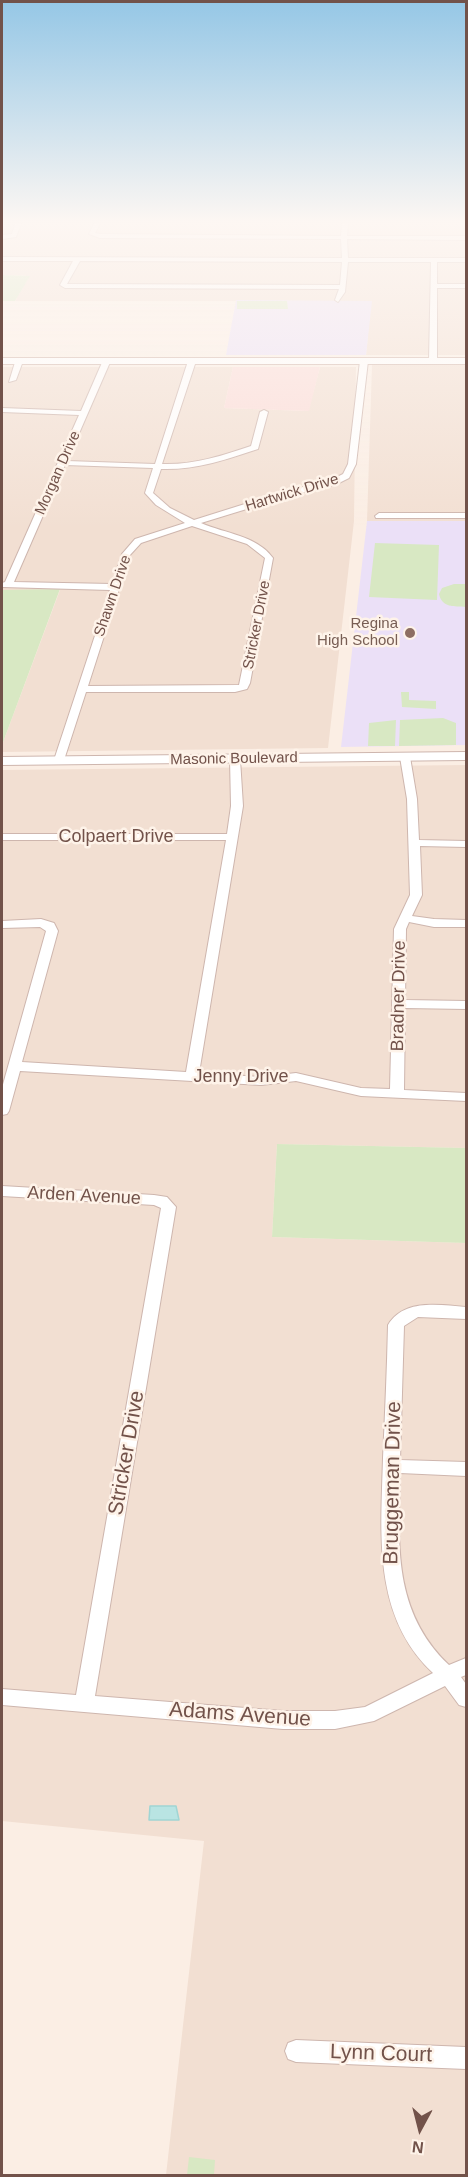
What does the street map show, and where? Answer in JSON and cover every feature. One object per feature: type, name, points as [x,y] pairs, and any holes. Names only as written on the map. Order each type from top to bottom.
[{"type":"main road","points":[[2,361],[466,361]]},
{"type":"street","points":[[433,326],[433,361]]},
{"type":"street","name":"Morgan Drive","points":[[5,585],[107,360]]},
{"type":"street","points":[[12,380],[19,361]]},
{"type":"street","points":[[192,361],[149,493],[150,497],[195,523]]},
{"type":"street","name":"Hartwick Drive","points":[[195,523],[286,494],[327,484],[346,476],[352,464],[364,361]]},
{"type":"street","points":[[2,410],[84,413]]},
{"type":"street","points":[[254,412],[274,412]]},
{"type":"street","points":[[62,463],[190,467],[251,449],[258,441],[264,412]]},
{"type":"street","points":[[379,516],[466,516]]},
{"type":"street","name":"Shawn Drive","points":[[59,760],[126,554],[133,544],[195,523]]},
{"type":"street","name":"Stricker Drive","points":[[81,689],[235,689],[245,686],[269,558],[264,550],[249,541],[212,531],[195,523]]},
{"type":"street","points":[[5,585],[114,587]]},
{"type":"street","name":"Masonic Boulevard","points":[[2,760],[466,756]]},
{"type":"street","name":"Bradner Drive","points":[[397,1095],[400,929],[416,895],[412,799],[405,757]]},
{"type":"street","points":[[192,1077],[237,806],[235,759]]},
{"type":"street","name":"Colpaert Drive","points":[[2,837],[231,837]]},
{"type":"street","points":[[415,843],[466,844]]},
{"type":"street","points":[[406,918],[434,923],[466,924]]},
{"type":"street","points":[[2,924],[41,924],[50,926],[52,931],[2,1111]]},
{"type":"street","points":[[398,1004],[466,1005]]},
{"type":"street","name":"Jenny Drive","points":[[14,1066],[261,1081],[296,1077],[344,1090],[397,1095],[466,1097]]},
{"type":"street","name":"Arden Avenue","points":[[2,1191],[154,1200],[166,1203]]},
{"type":"street","name":"Stricker Drive","points":[[84,1704],[168,1212],[166,1203]]},
{"type":"street","name":"Bruggeman Drive","points":[[466,1313],[422,1311],[401,1317],[396,1325],[389,1545],[392,1580],[405,1618],[432,1660],[448,1674],[466,1699]]},
{"type":"street","points":[[392,1466],[466,1468]]},
{"type":"street","name":"Adams Avenue","points":[[2,1697],[283,1720],[335,1720],[367,1714],[466,1666]]},
{"type":"street","name":"Lynn Court","points":[[296,2051],[466,2058]]},
{"type":"shaded area","points":[[231,326],[369,326],[366,355],[226,355]]},
{"type":"shaded area","points":[[369,326],[466,326],[466,355],[366,355]]},
{"type":"shaded area","points":[[372,365],[466,365],[466,521],[367,521]]},
{"type":"shaded area","points":[[2,367],[233,367],[224,408],[308,411],[320,367],[356,367],[354,521],[328,748],[2,752],[2,745],[60,590],[2,590]]},
{"type":"shaded area","points":[[233,367],[320,367],[309,411],[224,408]]},
{"type":"shaded area","name":"Regina High School","points":[[367,521],[466,521],[466,745],[341,747]]},
{"type":"shaded area","points":[[466,765],[466,1148],[277,1144],[272,1237],[466,1243],[466,2175],[166,2175],[204,1841],[2,1821],[2,770]]},
{"type":"green space","points":[[375,543],[439,545],[437,600],[369,597]]},
{"type":"green space","points":[[454,584],[466,584],[466,607],[449,605],[441,599],[439,594],[442,588]]},
{"type":"green space","points":[[60,589],[2,745],[2,590]]},
{"type":"green space","points":[[401,692],[409,692],[409,700],[436,701],[436,709],[402,707]]},
{"type":"green space","points":[[443,718],[456,723],[456,745],[399,746],[400,720]]},
{"type":"green space","points":[[396,720],[395,746],[368,746],[369,723]]},
{"type":"green space","points":[[277,1144],[466,1148],[466,1243],[272,1237]]},
{"type":"green space","points":[[189,2157],[215,2160],[214,2175],[187,2175]]},
{"type":"water","points":[[150,1806],[176,1806],[179,1820],[149,1820]]},
{"type":"place","name":"Regina High School","points":[[410,633]]}]
